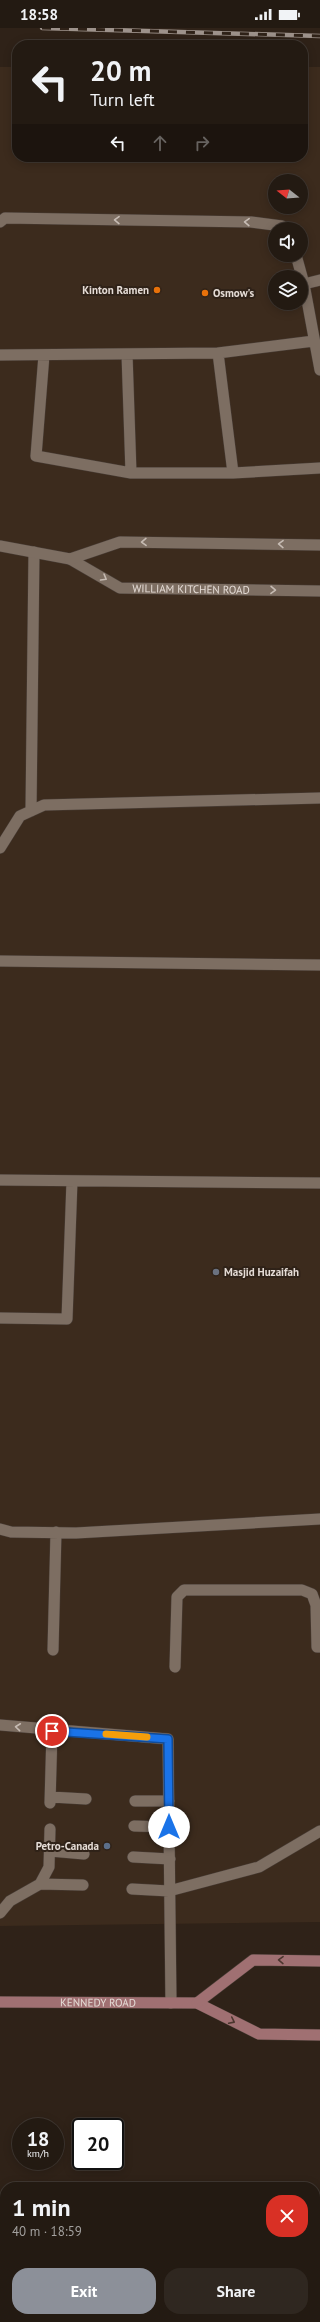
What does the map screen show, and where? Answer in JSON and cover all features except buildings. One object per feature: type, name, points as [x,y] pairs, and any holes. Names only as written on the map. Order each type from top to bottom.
[{"type":"main road","points":[[197,2003],[253,1960],[320,1961]]},
{"type":"main road","name":"KENNEDY ROAD","points":[[0,2002],[197,2003],[259,2034],[320,2035]]},
{"type":"street","points":[[0,222],[5,218],[251,222],[268,224]]},
{"type":"street","points":[[308,283],[320,280]]},
{"type":"street","points":[[308,307],[320,370]]},
{"type":"street","points":[[0,355],[218,352],[314,341]]},
{"type":"street","points":[[218,352],[233,473]]},
{"type":"street","points":[[127,354],[131,473]]},
{"type":"street","points":[[44,355],[36,456],[131,473],[233,473],[320,468]]},
{"type":"street","name":"WILLIAM KITCHEN ROAD","points":[[70,559],[120,542],[320,545]]},
{"type":"street","name":"WILLIAM KITCHEN ROAD","points":[[0,546],[70,559],[120,588],[320,591]]},
{"type":"street","points":[[31,811],[34,552]]},
{"type":"street","points":[[0,848],[20,816],[44,805],[320,798]]},
{"type":"street","points":[[0,961],[320,965]]},
{"type":"street","points":[[0,1180],[320,1183]]},
{"type":"street","points":[[0,1318],[67,1319],[72,1181]]},
{"type":"street","points":[[0,1530],[11,1532],[56,1532],[320,1519]]},
{"type":"street","points":[[53,1650],[56,1532]]},
{"type":"street","points":[[175,1667],[177,1597],[184,1590],[302,1590],[312,1594],[316,1606],[317,1647],[320,1647]]},
{"type":"street","points":[[0,1726],[168,1739],[171,2003]]},
{"type":"street","points":[[52,1731],[51,1800],[86,1799]]},
{"type":"street","points":[[135,1801],[169,1801]]},
{"type":"street","points":[[134,1826],[169,1827]]},
{"type":"street","points":[[40,1884],[49,1867],[50,1829]]},
{"type":"street","points":[[132,1889],[169,1891],[259,1867],[320,1831]]},
{"type":"street","points":[[50,1852],[84,1854]]},
{"type":"street","points":[[133,1857],[170,1859]]},
{"type":"street","points":[[0,1914],[10,1901],[40,1884],[83,1885]]},
{"type":"shaded area","points":[[0,67],[12,67],[12,162],[308,162],[308,67],[320,67],[320,1922],[0,1926]]},
{"type":"railway","points":[[42,28],[320,36]]},
{"type":"slow traffic","points":[[106,1734],[147,1737]]},
{"type":"place","name":"Kinton Ramen","points":[[157,290]]},
{"type":"place","name":"Osmow's","points":[[205,293]]},
{"type":"place","name":"Masjid Huzaifah","points":[[216,1272]]},
{"type":"place","name":"Petro-Canada","points":[[107,1846]]},
{"type":"route","points":[[52,1731],[168,1739],[169,1827]]}]
